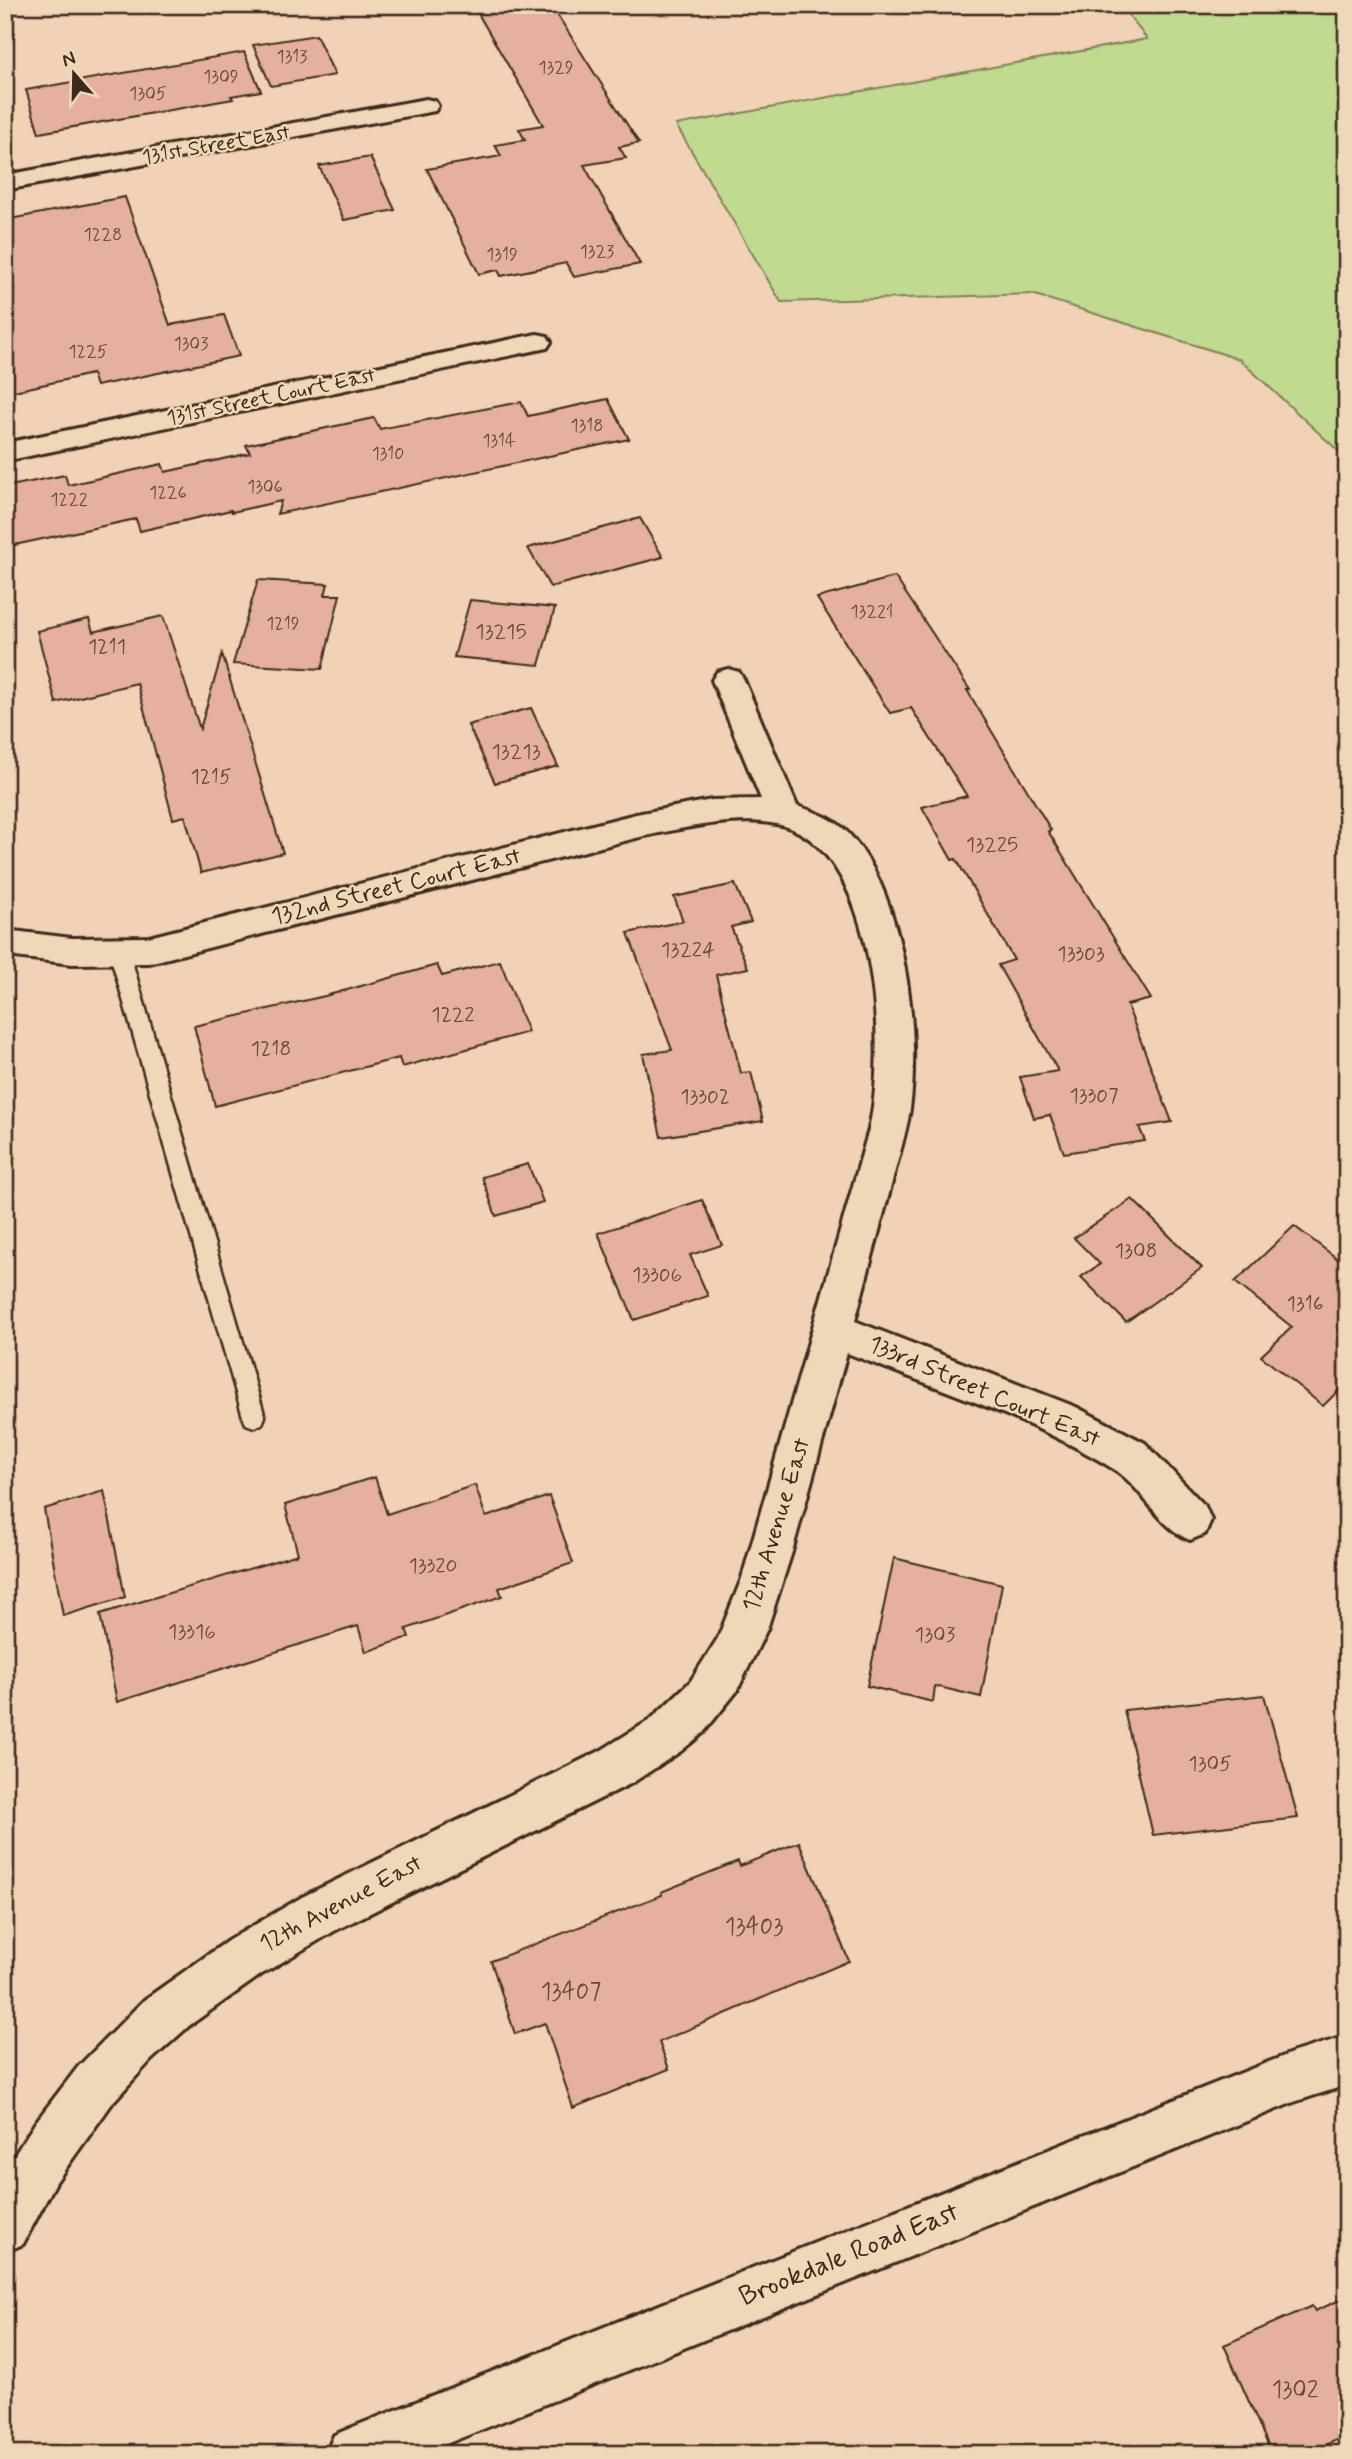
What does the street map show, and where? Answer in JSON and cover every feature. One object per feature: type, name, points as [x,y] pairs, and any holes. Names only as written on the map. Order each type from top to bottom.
[{"type":"street","name":"131st Street East","points":[[5,184],[426,106]]},
{"type":"street","name":"131st Street Court East","points":[[5,453],[537,342]]},
{"type":"street","points":[[728,680],[784,814]]},
{"type":"street","name":"132nd Street Court East","points":[[7,943],[72,951],[149,950],[635,826],[713,810],[754,809],[784,814]]},
{"type":"street","name":"12th Avenue East","points":[[5,2225],[44,2154],[90,2089],[162,2015],[249,1954],[365,1889],[610,1771],[668,1733],[706,1697],[732,1655],[759,1595],[892,1109],[894,1025],[882,943],[872,905],[846,850],[832,835],[784,814]]},
{"type":"street","name":"133rd Street Court East","points":[[833,1330],[1074,1426],[1130,1456],[1190,1520]]},
{"type":"street","name":"Brookdale Road East","points":[[353,2454],[1294,2077],[1347,2060]]},
{"type":"lane","points":[[118,951],[254,1417]]},
{"type":"green space","points":[[1121,5],[1347,5],[1347,459],[1239,359],[1032,294],[781,302],[676,125],[1147,39]]},
{"type":"building","points":[[473,5],[551,5],[639,143],[619,147],[626,158],[584,165],[640,264],[574,277],[566,263],[501,276],[498,270],[479,274],[427,169],[501,156],[495,145],[525,140],[519,129],[543,125]]},
{"type":"building","points":[[316,35],[335,75],[271,86],[253,45]]},
{"type":"building","points":[[244,52],[261,91],[231,96],[233,99],[39,133],[26,90]]},
{"type":"building","points":[[370,157],[395,210],[344,220],[319,166]]},
{"type":"building","points":[[125,197],[170,325],[224,315],[239,356],[96,386],[92,374],[5,393],[5,220]]},
{"type":"building","points":[[608,399],[629,439],[277,514],[281,501],[140,531],[136,519],[5,547],[5,487],[65,475],[68,485],[162,464],[165,472],[250,453],[246,445],[374,418],[380,429],[521,402],[528,416]]},
{"type":"building","points":[[640,518],[663,557],[550,587],[528,548]]},
{"type":"building","points":[[895,577],[970,690],[967,690],[1051,830],[1048,831],[1151,999],[1127,1005],[1172,1122],[1139,1127],[1145,1141],[1064,1153],[1050,1115],[1034,1118],[1020,1077],[1058,1071],[998,965],[1014,960],[956,859],[952,860],[922,807],[967,796],[911,708],[890,713],[817,598]]},
{"type":"building","points":[[258,580],[328,584],[325,595],[340,595],[322,669],[233,664]]},
{"type":"building","points":[[470,600],[555,608],[539,665],[454,657]]},
{"type":"building","points":[[163,616],[200,729],[222,654],[283,853],[201,873],[185,816],[173,819],[137,683],[56,703],[37,631],[89,619],[93,632]]},
{"type":"building","points":[[531,708],[558,766],[495,783],[468,725]]},
{"type":"building","points":[[735,884],[751,922],[731,927],[748,968],[716,975],[741,1073],[751,1072],[763,1121],[661,1137],[643,1054],[672,1050],[628,933],[683,921],[674,897]]},
{"type":"building","points":[[500,961],[528,1032],[402,1067],[399,1058],[215,1106],[194,1026],[325,996],[437,965],[442,976]]},
{"type":"building","points":[[528,1164],[543,1202],[496,1216],[482,1177]]},
{"type":"building","points":[[1132,1199],[1202,1268],[1126,1322],[1081,1277],[1100,1264],[1074,1238]]},
{"type":"building","points":[[702,1200],[722,1245],[690,1255],[708,1296],[634,1320],[598,1233]]},
{"type":"building","points":[[1294,1226],[1347,1266],[1347,1382],[1323,1406],[1261,1356],[1292,1327],[1235,1282]]},
{"type":"building","points":[[375,1477],[387,1514],[475,1485],[486,1517],[549,1496],[573,1563],[499,1588],[502,1596],[406,1629],[409,1637],[366,1652],[358,1626],[117,1702],[100,1614],[298,1554],[285,1505]]},
{"type":"building","points":[[104,1491],[125,1597],[63,1616],[44,1509]]},
{"type":"building","points":[[894,1558],[1002,1584],[981,1697],[935,1686],[933,1702],[867,1686]]},
{"type":"building","points":[[1264,1695],[1298,1818],[1153,1835],[1124,1710]]},
{"type":"building","points":[[799,1842],[849,1961],[659,2042],[669,2069],[573,2108],[545,2023],[515,2034],[491,1961],[662,1895],[661,1892],[738,1861],[740,1866]]},
{"type":"building","points":[[1347,2297],[1347,2435],[1306,2454],[1272,2454],[1224,2345],[1312,2306],[1315,2311]]}]
